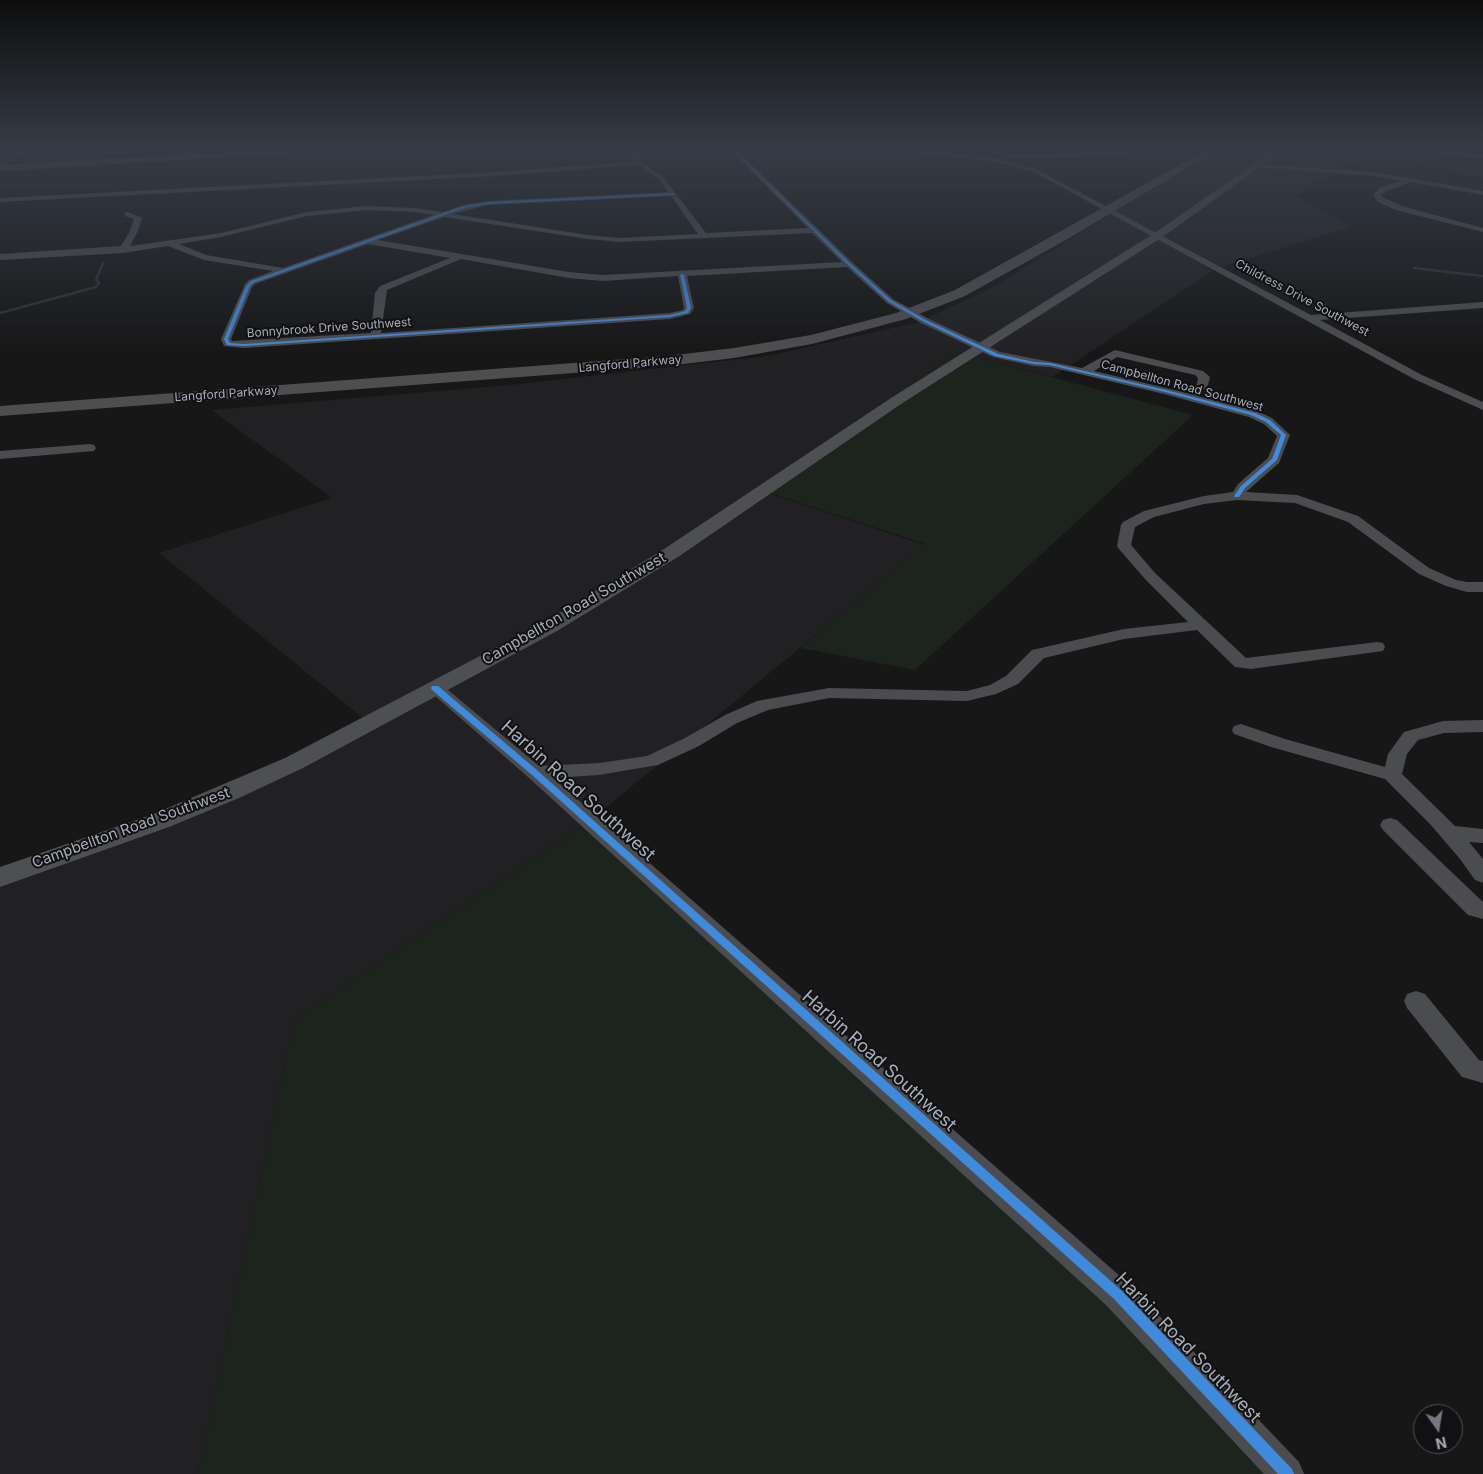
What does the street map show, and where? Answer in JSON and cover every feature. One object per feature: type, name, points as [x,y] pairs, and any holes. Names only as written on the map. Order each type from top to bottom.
[{"type":"highway","name":"Langford Parkway","points":[[0,402],[646,354],[717,346],[799,332],[884,310],[942,288],[1072,218]]},
{"type":"highway","name":"Langford Parkway","points":[[0,411],[668,361],[762,349],[821,337],[901,316],[960,293],[1095,218]]},
{"type":"main road","name":"Campbellton Road Southwest","points":[[0,877],[160,821],[294,763],[550,627],[671,553],[896,401],[988,350],[1183,218]]},
{"type":"main road","points":[[1145,244],[1176,246]]},
{"type":"street","points":[[123,250],[134,232],[137,218]]},
{"type":"street","points":[[0,257],[123,250],[170,244],[291,218]]},
{"type":"street","name":"Bonnybrook Drive Southwest","points":[[430,218],[258,279],[248,286],[226,340],[228,344],[244,345],[679,315],[687,312],[689,308],[682,274]]},
{"type":"street","points":[[466,218],[603,239],[640,240],[815,230]]},
{"type":"street","points":[[691,218],[704,236]]},
{"type":"street","points":[[802,218],[849,264],[890,300],[925,321],[988,350]]},
{"type":"street","name":"Childress Drive Southwest","points":[[1125,218],[1418,377],[1483,406]]},
{"type":"street","points":[[1437,218],[1483,230]]},
{"type":"street","points":[[366,241],[587,277],[622,278],[849,264]]},
{"type":"street","points":[[170,244],[204,257],[282,270]]},
{"type":"street","points":[[376,336],[380,293],[383,288],[460,257]]},
{"type":"street","points":[[1311,318],[1483,305]]},
{"type":"street","name":"Campbellton Road Southwest","points":[[988,350],[997,355],[1034,364],[1050,364],[1189,397],[1253,414],[1268,421],[1284,435],[1274,460],[1243,487],[1237,496]]},
{"type":"street","name":"Campbellton Road Southwest","points":[[1084,372],[1115,352],[1198,373],[1204,377],[1202,385],[1189,397]]},
{"type":"street","points":[[0,455],[90,448]]},
{"type":"street","points":[[1377,647],[1245,664],[1238,661],[1150,576],[1124,546],[1128,525],[1149,514],[1204,500],[1237,496],[1297,499],[1353,519],[1424,571],[1451,583],[1467,587],[1483,587]]},
{"type":"street","points":[[535,773],[599,769],[651,761],[763,705],[829,693],[967,696],[996,689],[1012,680],[1038,654],[1124,634],[1201,625]]},
{"type":"street","name":"Harbin Road Southwest","points":[[435,688],[535,773],[1118,1295],[1288,1474]]},
{"type":"street","points":[[1392,775],[1398,754],[1411,736],[1443,726],[1483,726]]},
{"type":"street","points":[[1241,730],[1278,743],[1392,775],[1450,833],[1483,875]]},
{"type":"street","points":[[1390,825],[1476,909],[1483,911]]},
{"type":"street","points":[[1450,833],[1483,836]]},
{"type":"street","points":[[1416,1001],[1471,1069],[1483,1072]]},
{"type":"shaded area","points":[[1106,218],[1337,218],[1352,226],[1215,269],[1053,377],[958,352],[756,489],[925,545],[591,820],[294,1020],[198,1474],[0,1474],[0,877],[374,727],[159,553],[332,498],[212,410],[510,385],[767,356],[916,323],[990,289]]},
{"type":"shaded area","points":[[958,352],[1193,415],[915,670],[801,648],[925,544],[755,488]]},
{"type":"shaded area","points":[[591,820],[1085,1273],[1273,1474],[198,1474],[294,1020]]},
{"type":"waterway","points":[[0,313],[96,287],[99,283],[96,280],[103,263]]},
{"type":"waterway","points":[[1414,268],[1483,276]]},
{"type":"cycle path","points":[[434,218],[252,282],[248,286],[226,339],[228,344],[244,345],[670,316],[687,312],[689,308],[682,275]]},
{"type":"cycle path","points":[[802,218],[890,301],[925,321],[997,355],[1034,363],[1050,364],[1166,391],[1253,414],[1268,421],[1284,435],[1274,460],[1243,487],[1237,496]]},
{"type":"cycle path","points":[[435,688],[535,773],[1118,1295],[1287,1474]]}]
